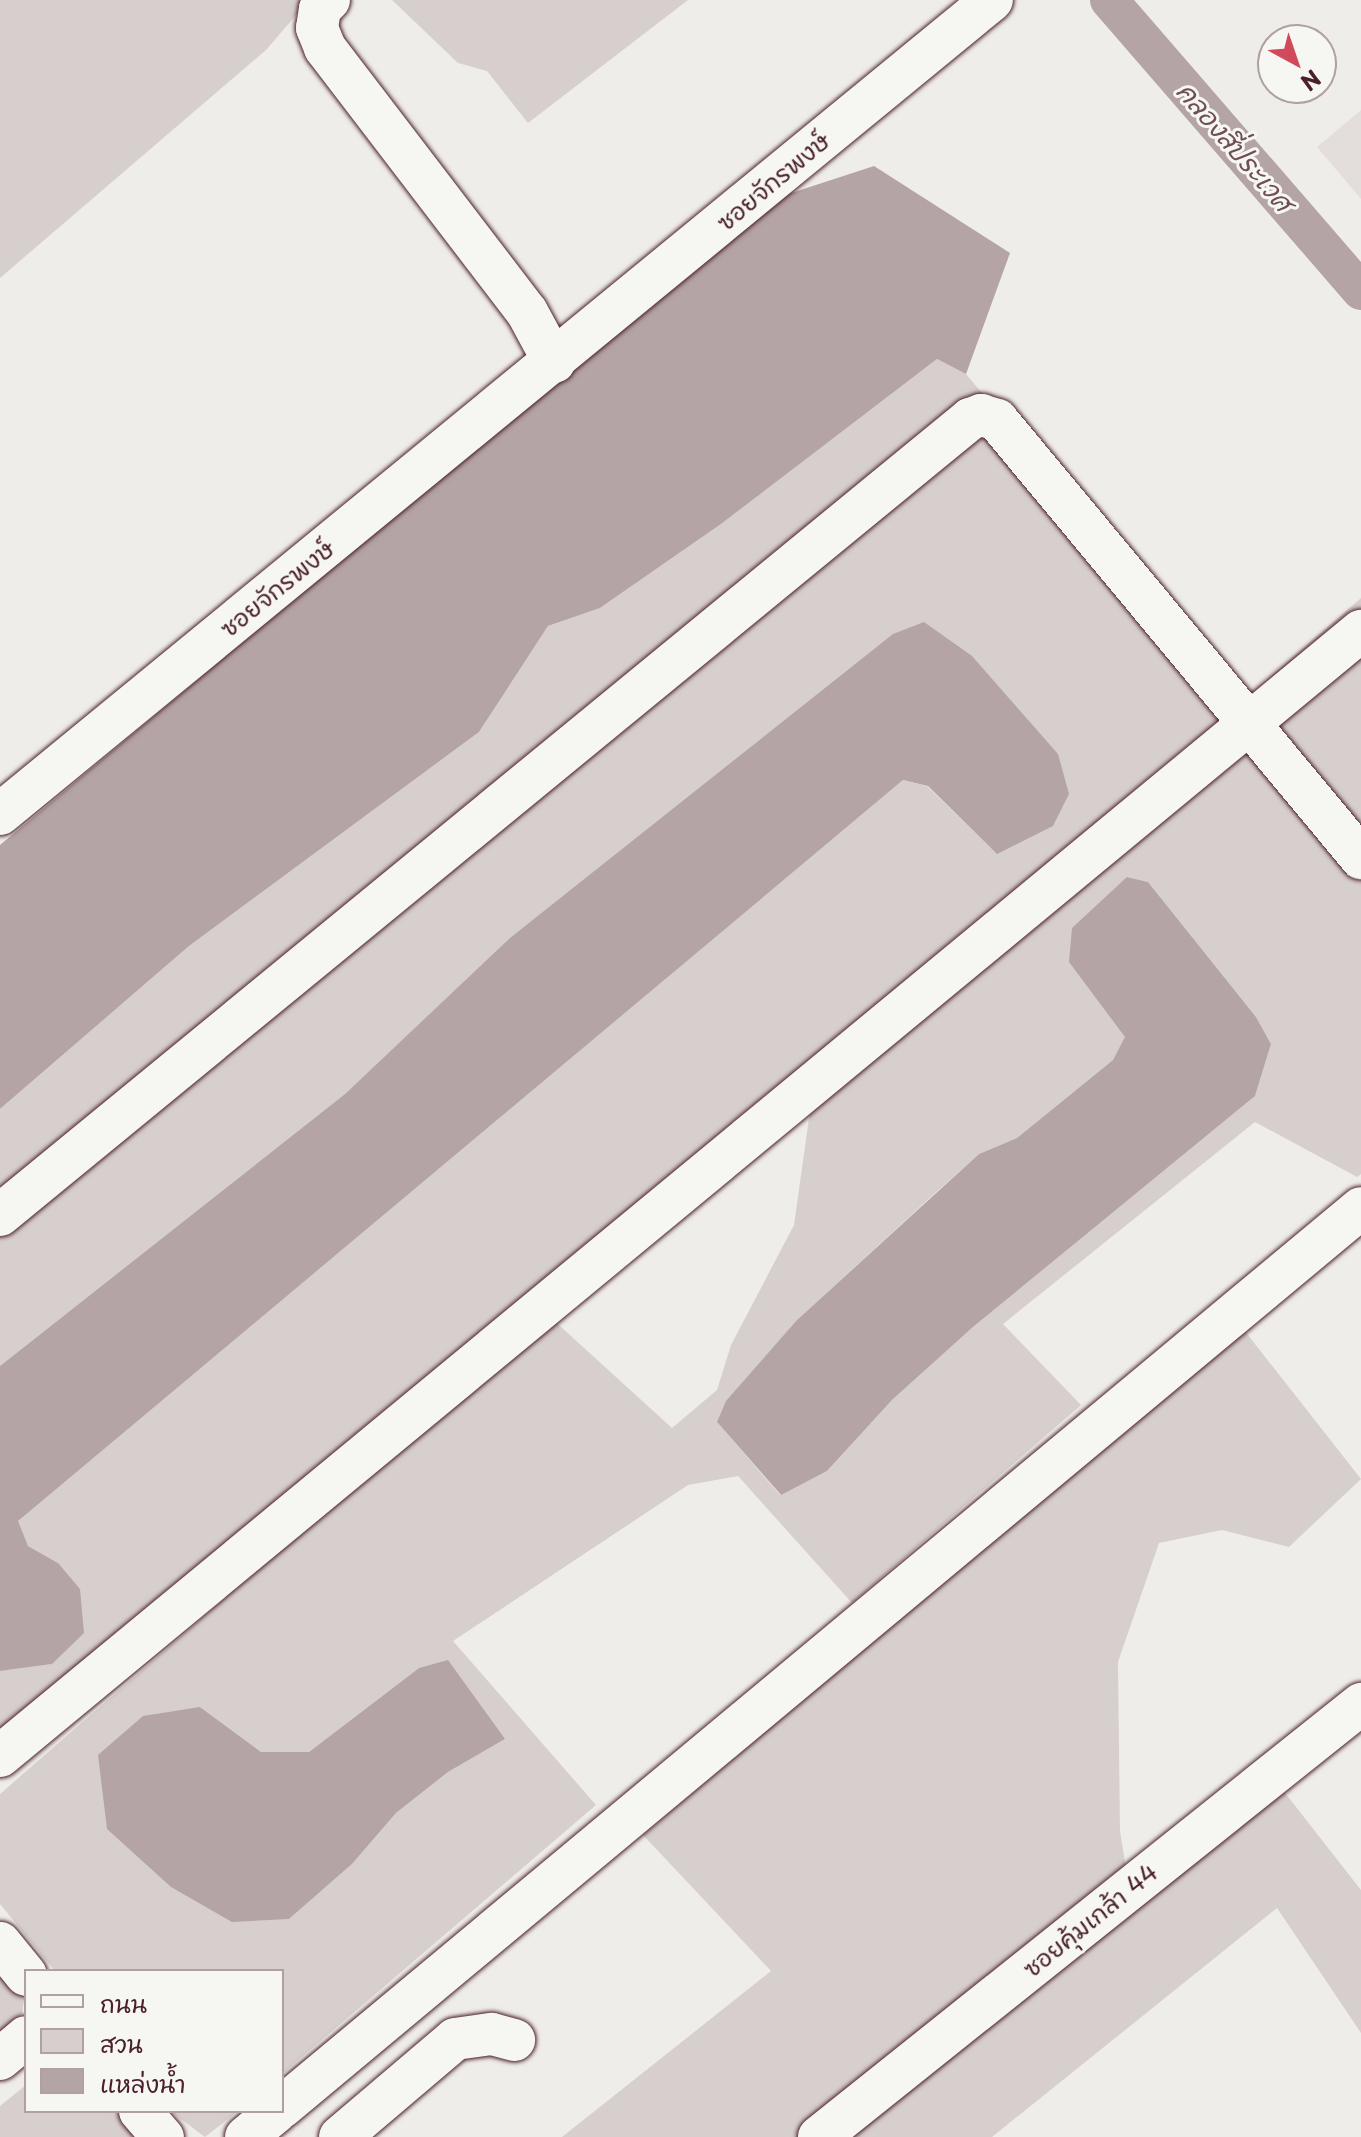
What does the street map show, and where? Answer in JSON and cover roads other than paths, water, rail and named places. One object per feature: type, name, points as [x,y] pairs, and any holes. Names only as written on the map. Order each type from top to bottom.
[{"type":"street","points":[[329,0],[320,9],[317,28],[325,48],[527,312],[554,362]]},
{"type":"street","name":"ซอยจักรพงษ์","points":[[0,814],[992,0]]},
{"type":"street","points":[[0,1215],[970,419],[981,415],[997,420],[1361,858]]},
{"type":"street","points":[[0,1756],[1361,631]]},
{"type":"street","points":[[284,2105],[1361,1208]]},
{"type":"street","name":"ซอยคุ้มเกล้า 44","points":[[819,2137],[1361,1704]]},
{"type":"street","points":[[0,1943],[24,1973]]},
{"type":"street","points":[[340,2137],[455,2039],[492,2034],[514,2040]]},
{"type":"street","points":[[0,2059],[24,2039]]},
{"type":"street","points":[[142,2113],[163,2137]]},
{"type":"street","points":[[246,2137],[275,2113]]},
{"type":"water","points":[[874,166],[1010,253],[966,374],[937,359],[721,524],[600,608],[548,626],[479,732],[189,946],[0,1109],[0,845],[773,199]]},
{"type":"water","points":[[924,622],[972,656],[1058,754],[1069,794],[1053,826],[997,854],[928,786],[903,780],[18,1521],[28,1546],[58,1563],[80,1589],[84,1633],[52,1664],[0,1671],[0,1366],[345,1094],[510,938],[893,634]]},
{"type":"water","points":[[1127,877],[1148,882],[1256,1017],[1271,1044],[1255,1096],[973,1327],[892,1400],[827,1471],[781,1495],[717,1422],[726,1401],[797,1320],[979,1154],[1017,1138],[1113,1060],[1125,1037],[1069,962],[1072,928]]},
{"type":"water","points":[[448,1660],[505,1739],[448,1772],[396,1813],[352,1864],[289,1919],[232,1922],[171,1887],[107,1829],[98,1755],[143,1716],[200,1707],[261,1752],[309,1752],[419,1668]]},
{"type":"waterway","name":"คลองสี่ประเวศ","points":[[1109,0],[1361,291]]}]
